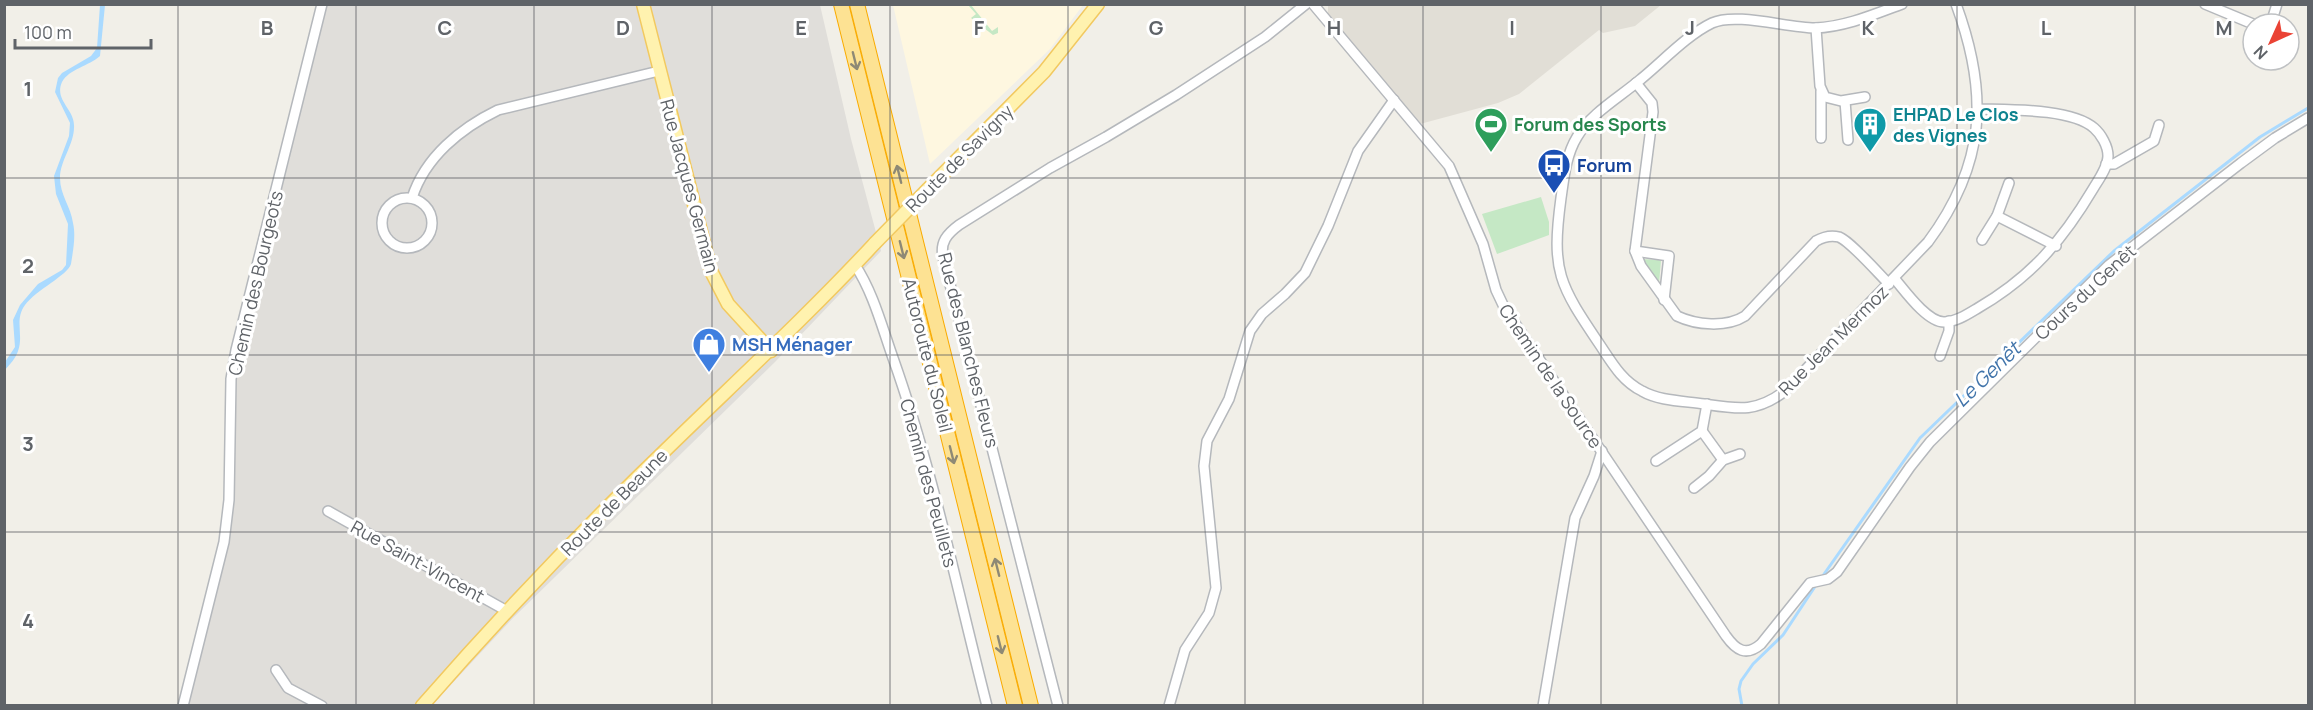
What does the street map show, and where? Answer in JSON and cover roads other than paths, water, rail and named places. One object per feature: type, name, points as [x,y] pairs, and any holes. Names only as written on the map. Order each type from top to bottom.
[{"type":"highway","name":"Autoroute du Soleil","points":[[841,4],[1015,705]]},
{"type":"highway","name":"Autoroute du Soleil","points":[[857,4],[1031,705]]},
{"type":"main road","name":"Rue Jacques Germain","points":[[643,4],[703,247],[714,281],[728,304],[771,351]]},
{"type":"main road","name":"Route de Savigny","points":[[814,307],[1044,72],[1098,4]]},
{"type":"main road","name":"Route de Beaune","points":[[422,705],[507,611],[637,478],[814,307]]},
{"type":"street","name":"Chemin des Bourgeots","points":[[183,705],[225,535],[229,500],[233,364],[322,4]]},
{"type":"street","name":"Rue des Blanches Fleurs","points":[[1058,705],[943,257],[944,241],[959,225],[1019,187],[1119,130],[1245,51],[1306,4]]},
{"type":"street","name":"Chemin de la Source","points":[[1313,4],[1453,172],[1495,271],[1496,290],[1504,307],[1731,644],[1744,652]]},
{"type":"street","name":"Rue Jean Mermoz","points":[[1902,4],[1846,23],[1816,28],[1741,20],[1717,21],[1696,34],[1583,128],[1572,146],[1564,178],[1556,250],[1559,270],[1571,301],[1617,371],[1626,380],[1651,395],[1746,408],[1761,406],[1774,400],[1785,391],[1928,242],[1952,206],[1972,154],[1978,109],[1972,52],[1956,4]]},
{"type":"street","points":[[2205,4],[2241,19]]},
{"type":"street","points":[[1816,28],[1821,91],[1821,138]]},
{"type":"street","points":[[412,198],[421,177],[431,162],[460,132],[478,120],[498,110],[659,70]]},
{"type":"street","points":[[1636,83],[1652,103],[1653,112],[1635,251],[1641,266],[1673,312],[1684,319],[1724,324],[1736,322],[1744,316],[1816,241],[1833,236],[1844,239],[1933,319],[1949,321],[1963,317],[2022,280],[2055,246],[2074,220],[2106,164],[2108,155],[2102,138],[2094,128],[2082,121],[2061,115],[2026,110],[1978,109]]},
{"type":"street","points":[[1821,91],[1825,97],[1845,101],[1865,97]]},
{"type":"street","points":[[1169,705],[1185,650],[1209,613],[1216,588],[1204,466],[1207,441],[1229,399],[1250,331],[1262,314],[1305,273],[1328,226],[1358,151],[1394,100]]},
{"type":"street","points":[[1845,101],[1848,140]]},
{"type":"street","name":"Cours du Genêt","points":[[1744,652],[1750,652],[1761,644],[1805,587],[1819,580],[1828,579],[1837,572],[1930,442],[2109,265],[2241,163],[2308,118]]},
{"type":"street","points":[[2106,164],[2114,164],[2154,141],[2159,125]]},
{"type":"street","points":[[1983,240],[1997,216],[2009,183]]},
{"type":"street","points":[[412,198],[427,208],[432,226],[428,237],[419,245],[401,248],[386,238],[381,220],[386,209],[394,201],[412,198]]},
{"type":"street","points":[[1997,216],[2055,246]]},
{"type":"street","points":[[1546,254],[1556,250]]},
{"type":"street","points":[[1635,251],[1669,256],[1664,300]]},
{"type":"street","name":"Chemin des Peuillets","points":[[855,265],[877,314],[921,442],[987,705]]},
{"type":"street","points":[[1940,356],[1949,331],[1949,321]]},
{"type":"street","points":[[1656,461],[1702,431],[1707,404]]},
{"type":"street","points":[[1702,431],[1723,460]]},
{"type":"street","points":[[1543,705],[1575,518],[1594,476],[1602,451]]},
{"type":"street","points":[[1694,488],[1723,460],[1740,454]]},
{"type":"street","name":"Rue Saint-Vincent","points":[[328,511],[507,611]]},
{"type":"street","points":[[276,670],[288,688],[322,705]]},
{"type":"water","points":[[100,5],[105,5],[100,56],[69,74],[60,88],[60,94],[74,125],[60,178],[74,228],[71,264],[64,273],[25,305],[20,316],[20,345],[14,359],[5,370],[5,362],[15,347],[13,320],[20,305],[38,284],[62,270],[66,265],[68,224],[56,194],[54,176],[69,136],[70,123],[55,92],[58,78],[62,73],[91,56],[97,48]]},
{"type":"waterway","name":"Le Genêt","points":[[1822,577],[1920,438],[2114,251],[2260,137],[2308,108]]},
{"type":"waterway","name":"Le Genêt","points":[[1742,706],[1739,689],[1741,681],[1753,664],[1783,635],[1816,585]]},
{"type":"place","name":"Forum des Sports","points":[[1491,153]]},
{"type":"place","name":"EHPAD Le Clos des Vignes","points":[[1870,153]]},
{"type":"place","name":"Forum","points":[[1554,194]]},
{"type":"place","name":"MSH Ménager","points":[[709,373]]}]
